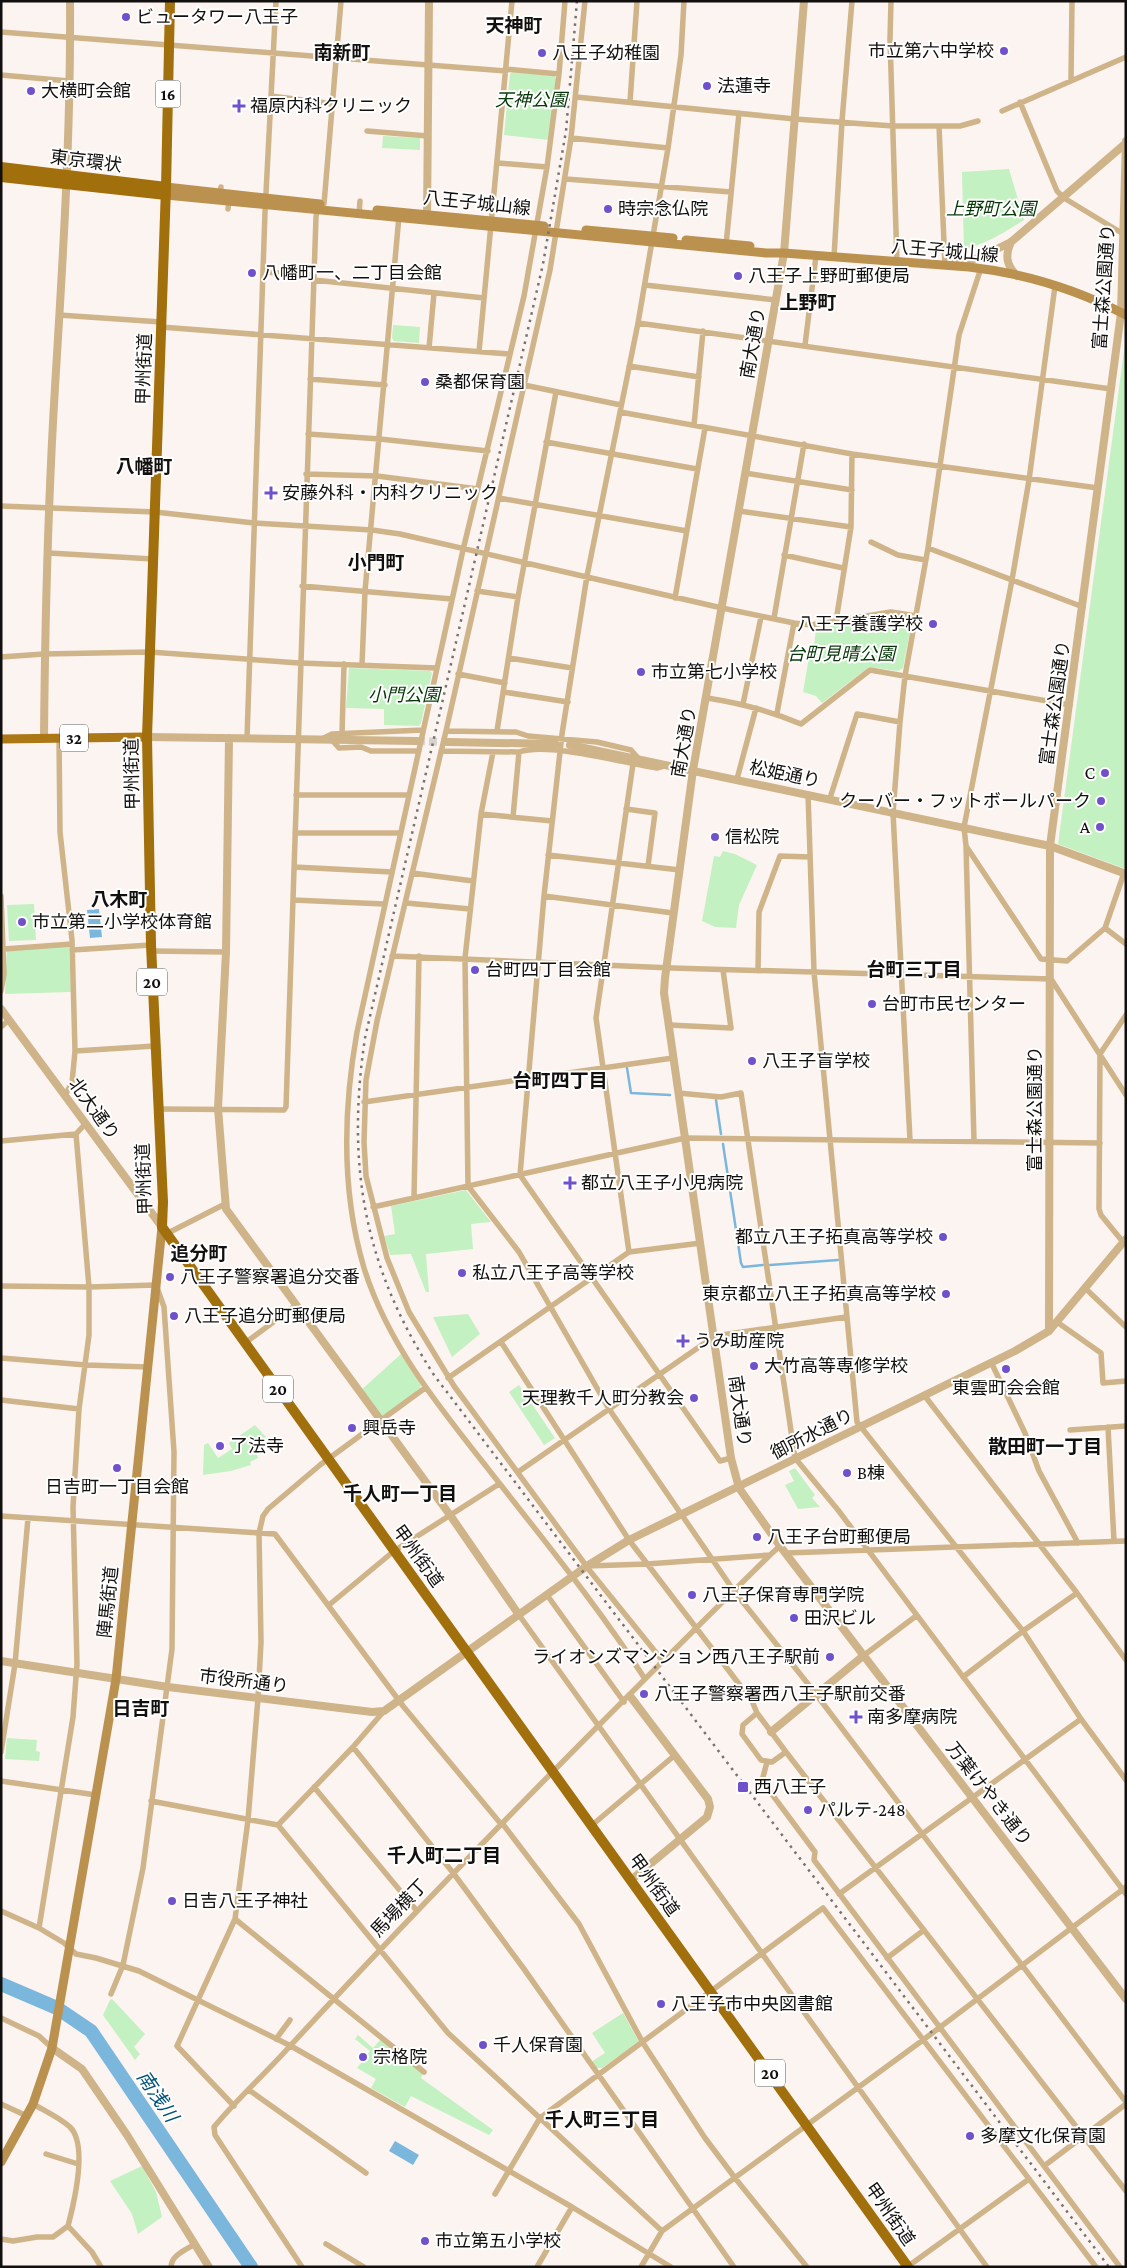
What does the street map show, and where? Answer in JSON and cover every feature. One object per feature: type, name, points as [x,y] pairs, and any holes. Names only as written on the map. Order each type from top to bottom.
[{"type":"highway","name":"甲州街道","points":[[170,1],[166,191],[147,737],[151,948],[164,1230],[907,2267]]},
{"type":"highway","name":"東京環状","points":[[1,167],[67,180]]},
{"type":"highway","name":"東京環状","points":[[1,177],[67,180],[166,191]]},
{"type":"main road","name":"八王子城山線","points":[[166,191],[221,190],[265,201],[320,207],[359,208],[427,218],[726,246],[772,248],[784,253],[816,256],[981,268],[1055,286],[1124,314]]},
{"type":"main road","name":"八王子城山線","points":[[166,191],[228,205],[265,201]]},
{"type":"main road","name":"32","points":[[4,737],[147,737]]},
{"type":"main road","name":"陣馬街道","points":[[53,2043],[116,1679],[156,1285],[164,1230]]},
{"type":"main road","points":[[1,2162],[33,2104],[53,2043]]},
{"type":"street","points":[[44,738],[44,654],[67,180],[70,1]]},
{"type":"street","points":[[247,738],[265,201],[276,1]]},
{"type":"street","points":[[158,1109],[284,1110],[286,1107],[299,663],[314,277],[320,207],[334,104],[341,1]]},
{"type":"street","points":[[427,218],[429,1]]},
{"type":"street","points":[[479,352],[512,1]]},
{"type":"street","points":[[565,1],[559,74],[547,167],[524,296],[463,550],[384,904],[350,1069],[346,1110],[347,1174],[354,1227],[364,1267],[388,1325],[425,1388],[610,1627],[645,1679]]},
{"type":"street","points":[[585,1],[566,179],[550,270],[446,731],[370,1055],[364,1102],[366,1176],[386,1258],[409,1312],[448,1378],[587,1566],[662,1660]]},
{"type":"street","points":[[630,102],[637,1]]},
{"type":"street","points":[[684,1],[681,55],[662,186],[638,322],[587,576],[560,751],[544,896],[520,1174],[658,1375],[720,1461],[731,1458]]},
{"type":"street","name":"南大通り","points":[[739,1488],[731,1458],[715,1336],[664,993],[693,770],[784,253],[804,1]]},
{"type":"street","points":[[834,257],[842,121],[852,1]]},
{"type":"street","points":[[891,1],[890,39],[897,263]]},
{"type":"street","points":[[1071,80],[1072,1]]},
{"type":"street","points":[[1,32],[559,74]]},
{"type":"street","points":[[1002,111],[1126,57]]},
{"type":"street","points":[[1,75],[69,81]]},
{"type":"street","points":[[271,96],[334,104]]},
{"type":"street","points":[[576,97],[795,119],[893,126],[960,126],[978,121]]},
{"type":"street","points":[[1020,102],[1054,184],[1064,198],[1125,235]]},
{"type":"street","points":[[726,246],[739,113]]},
{"type":"street","points":[[939,126],[945,266],[992,253],[1011,242],[1064,198],[1126,142]]},
{"type":"street","points":[[366,131],[428,136]]},
{"type":"street","points":[[571,138],[668,148]]},
{"type":"street","name":"富士森公園通り","points":[[1049,1331],[1050,846],[1070,706],[1110,390],[1124,314],[1126,142]]},
{"type":"street","points":[[498,163],[547,167]]},
{"type":"street","points":[[566,179],[731,192]]},
{"type":"street","points":[[221,190],[228,205]]},
{"type":"street","points":[[362,665],[365,590],[377,476],[399,215]]},
{"type":"street","points":[[1011,242],[1007,261],[1017,276]]},
{"type":"street","points":[[910,1140],[894,813],[900,722],[905,676],[928,548],[954,367],[964,316],[981,268],[992,253]]},
{"type":"street","points":[[805,345],[816,256]]},
{"type":"street","points":[[263,272],[484,298]]},
{"type":"street","points":[[645,285],[776,300]]},
{"type":"street","points":[[974,1141],[964,826],[992,691],[1029,480],[1055,286]]},
{"type":"street","points":[[429,348],[434,293]]},
{"type":"street","points":[[59,314],[261,336],[509,354]]},
{"type":"street","points":[[638,322],[1110,390]]},
{"type":"street","points":[[694,425],[703,331]]},
{"type":"street","points":[[629,366],[698,376]]},
{"type":"street","points":[[310,379],[385,385]]},
{"type":"street","points":[[524,385],[705,428],[852,454],[1029,480],[1098,488]]},
{"type":"street","points":[[497,731],[524,562],[556,392]]},
{"type":"street","points":[[675,598],[705,428]]},
{"type":"street","points":[[308,434],[380,439],[488,451]]},
{"type":"street","points":[[546,442],[697,469]]},
{"type":"street","points":[[774,618],[804,444]]},
{"type":"street","points":[[836,621],[843,568],[852,529],[852,454]]},
{"type":"street","points":[[745,473],[852,490]]},
{"type":"street","points":[[306,474],[377,476],[478,489]]},
{"type":"street","points":[[499,498],[687,531]]},
{"type":"street","points":[[1,506],[50,510],[155,512],[254,523],[372,530],[400,534],[675,598],[794,623],[811,625],[891,612],[916,616]]},
{"type":"street","points":[[739,511],[852,529]]},
{"type":"street","points":[[871,542],[898,556],[926,560]]},
{"type":"street","points":[[928,548],[1083,607]]},
{"type":"street","points":[[49,553],[153,559]]},
{"type":"street","points":[[784,554],[843,568]]},
{"type":"street","points":[[302,586],[452,599]]},
{"type":"street","points":[[477,591],[518,597]]},
{"type":"street","points":[[743,704],[761,616]]},
{"type":"street","points":[[777,713],[794,623]]},
{"type":"street","points":[[1,657],[44,654],[150,652],[299,663],[437,668]]},
{"type":"street","points":[[509,658],[572,668]]},
{"type":"street","points":[[342,734],[344,664]]},
{"type":"street","points":[[707,698],[743,704],[777,713],[801,724],[870,670],[1070,706]]},
{"type":"street","points":[[458,674],[505,683]]},
{"type":"street","points":[[504,692],[568,702]]},
{"type":"street","points":[[737,779],[756,708]]},
{"type":"street","points":[[830,798],[857,714],[900,722]]},
{"type":"street","points":[[322,739],[332,734],[424,730]]},
{"type":"street","points":[[446,731],[497,731],[562,738],[631,750],[636,761],[626,810],[602,965],[596,1018],[629,1252]]},
{"type":"street","points":[[147,737],[417,741]]},
{"type":"street","points":[[59,738],[60,844],[72,947],[75,1051],[72,1083],[65,1095]]},
{"type":"street","points":[[229,738],[226,952],[218,1108],[225,1204],[229,1215],[450,1515],[519,1615],[987,2267]]},
{"type":"street","points":[[332,740],[340,748],[360,748],[371,751],[419,751]]},
{"type":"street","points":[[448,742],[555,744]]},
{"type":"street","name":"松姫通り","points":[[570,745],[636,761],[669,765],[964,826],[1050,846],[1125,874]]},
{"type":"street","points":[[441,752],[519,752],[527,749],[560,751],[636,761]]},
{"type":"street","points":[[493,752],[481,814],[465,958],[465,1088],[468,1186],[519,1252],[609,1409],[734,1591],[816,1695],[1126,2103],[1044,2166]]},
{"type":"street","points":[[513,817],[519,752]]},
{"type":"street","points":[[808,794],[814,972],[857,1422],[859,1427],[1023,1631],[1081,1719],[1126,1780]]},
{"type":"street","points":[[296,795],[409,795]]},
{"type":"street","points":[[626,810],[655,813],[648,866]]},
{"type":"street","points":[[481,814],[552,821]]},
{"type":"street","points":[[295,833],[400,834]]},
{"type":"street","points":[[966,846],[1041,959],[1067,961],[1105,928],[1125,874]]},
{"type":"street","points":[[548,855],[680,870]]},
{"type":"street","points":[[758,971],[759,912],[780,856],[810,857]]},
{"type":"street","points":[[294,867],[392,872]]},
{"type":"street","points":[[412,873],[473,881]]},
{"type":"street","points":[[1,896],[4,949],[4,974],[1,991]]},
{"type":"street","points":[[544,896],[673,913]]},
{"type":"street","points":[[293,900],[384,904]]},
{"type":"street","points":[[406,903],[470,909]]},
{"type":"street","points":[[1105,928],[1126,944]]},
{"type":"street","points":[[4,949],[72,947],[151,948],[226,952]]},
{"type":"street","points":[[392,956],[723,970],[1051,979],[1126,1094]]},
{"type":"street","points":[[414,1197],[419,956]]},
{"type":"street","points":[[669,1025],[731,1028],[723,970]]},
{"type":"street","name":"北大通り","points":[[1,1009],[164,1230]]},
{"type":"street","points":[[1124,1241],[1101,1215],[1099,1209],[1100,1054],[1126,1015]]},
{"type":"street","points":[[1,1026],[9,1020]]},
{"type":"street","points":[[75,1051],[155,1046]]},
{"type":"street","points":[[364,1102],[673,1058]]},
{"type":"street","points":[[641,2267],[662,2231],[923,2040],[1072,1927],[1125,1890],[866,1550],[838,1510],[795,1458],[741,1093],[721,1096],[678,1093]]},
{"type":"street","points":[[1,1140],[76,1134],[86,1123]]},
{"type":"street","points":[[39,1928],[73,1717],[76,1673],[74,1521],[80,1409],[86,1365],[89,1287],[76,1134]]},
{"type":"street","points":[[373,1207],[685,1138],[1100,1142]]},
{"type":"street","points":[[164,1230],[225,1204]]},
{"type":"street","name":"御所水通り","points":[[466,1652],[587,1566],[629,1540],[739,1488],[1049,1331],[1124,1241]]},
{"type":"street","points":[[448,1378],[629,1252],[701,1242]]},
{"type":"street","points":[[1,1286],[89,1287],[156,1285],[164,1308],[172,1418],[172,1649],[143,1868],[123,1965],[111,1994]]},
{"type":"street","points":[[1085,1288],[1126,1327]]},
{"type":"street","points":[[244,1343],[295,1306]]},
{"type":"street","points":[[518,1472],[715,1336],[846,1316]]},
{"type":"street","points":[[1057,1322],[1101,1353],[1103,1382],[1126,1381]]},
{"type":"street","points":[[501,1342],[629,1540],[752,1701],[757,1713],[786,1752],[1126,2191]]},
{"type":"street","points":[[1,1358],[86,1365],[148,1367]]},
{"type":"street","points":[[991,1362],[1025,1433],[1039,1471],[1078,1543]]},
{"type":"street","points":[[234,2106],[178,2046],[197,2000],[235,1919],[248,1820],[258,1698],[260,1642],[259,1534],[263,1516],[268,1509],[329,1460],[425,1388]]},
{"type":"street","points":[[924,1395],[1038,1545],[1077,1593],[1126,1660]]},
{"type":"street","points":[[1,1400],[80,1409]]},
{"type":"street","points":[[1070,1430],[1126,1426]]},
{"type":"street","points":[[1108,1427],[1114,1541]]},
{"type":"street","points":[[329,1605],[394,1550],[500,1484]]},
{"type":"street","name":"万葉けやき通り","points":[[739,1488],[863,1656],[1126,1999]]},
{"type":"street","points":[[1,1516],[275,1534],[400,1700],[579,1924],[643,2043],[734,2178],[806,2267]]},
{"type":"street","points":[[1,1752],[15,1664],[28,1518]]},
{"type":"street","points":[[786,1553],[1126,1541]]},
{"type":"street","name":"馬場横丁","points":[[302,2267],[215,2135],[214,2127],[334,1998],[501,1824],[630,1696],[662,1660],[780,1546]]},
{"type":"street","points":[[587,1566],[647,1564],[770,1555]]},
{"type":"street","points":[[963,1677],[1077,1593]]},
{"type":"street","points":[[547,1595],[624,1702]]},
{"type":"street","points":[[772,1732],[863,1656],[916,1616]]},
{"type":"street","points":[[278,1825],[354,1747],[384,1711],[466,1652]]},
{"type":"street","name":"市役所通り","points":[[1,1661],[168,1687],[372,1712],[384,1711]]},
{"type":"street","points":[[630,1696],[710,1803],[709,1813],[706,1817],[631,1880]]},
{"type":"street","points":[[757,1713],[743,1725],[742,1734],[761,1760],[772,1762],[786,1752]]},
{"type":"street","points":[[839,1894],[1081,1719]]},
{"type":"street","points":[[354,1747],[454,1874],[694,2208],[734,2267]]},
{"type":"street","points":[[591,1826],[675,1755]]},
{"type":"street","points":[[767,1762],[762,1781],[815,1852],[814,1860],[1120,2267]]},
{"type":"street","points":[[1,1781],[96,1795]]},
{"type":"street","points":[[314,1787],[417,1911]]},
{"type":"street","points":[[151,1801],[278,1825],[448,2033],[662,2231]]},
{"type":"street","points":[[495,2194],[540,2118],[823,1908],[1096,2267]]},
{"type":"street","points":[[1,1911],[39,1928],[64,1943],[69,1950],[76,1954],[123,1965],[291,2046],[572,2207],[671,2267]]},
{"type":"street","points":[[235,1919],[424,2072]]},
{"type":"street","points":[[888,1958],[924,1930]]},
{"type":"street","points":[[1,2018],[53,2043],[82,2069],[127,2134],[209,2267]]},
{"type":"street","points":[[276,2039],[290,2020]]},
{"type":"street","points":[[248,2090],[366,2173]]},
{"type":"street","points":[[1,2104],[27,2116]]},
{"type":"street","points":[[1,2239],[13,2241],[37,2237],[52,2237],[68,2226],[76,2198],[79,2146],[76,2136],[70,2127],[33,2104]]},
{"type":"street","points":[[46,2154],[78,2164]]},
{"type":"street","points":[[907,2267],[1029,2179]]},
{"type":"street","points":[[537,2267],[572,2207]]},
{"type":"street","points":[[68,2226],[92,2252],[101,2267]]},
{"type":"street","points":[[171,2267],[171,2261],[174,2258],[195,2244]]},
{"type":"street","points":[[326,2244],[364,2267]]},
{"type":"green space","name":"天神公園","points":[[512,72],[554,76],[556,79],[549,140],[504,135],[510,74]]},
{"type":"green space","points":[[383,136],[420,138],[420,150],[382,148]]},
{"type":"green space","name":"上野町公園","points":[[1009,169],[1024,220],[995,237],[964,250],[962,172]]},
{"type":"green space","points":[[393,325],[420,327],[419,343],[394,341],[392,338]]},
{"type":"green space","points":[[1126,336],[1126,869],[1058,844]]},
{"type":"green space","name":"台町見晴公園","points":[[892,616],[908,620],[911,625],[903,668],[898,671],[869,667],[822,703],[816,696],[803,692],[816,629]]},
{"type":"green space","name":"小門公園","points":[[349,668],[430,671],[432,673],[419,726],[384,725],[384,709],[346,708]]},
{"type":"green space","points":[[723,851],[735,854],[757,865],[739,905],[736,928],[715,927],[702,921],[714,856],[720,857]]},
{"type":"green space","name":"市立第二小学校体育館","points":[[34,904],[36,940],[9,941],[7,905]]},
{"type":"green space","points":[[69,945],[71,992],[5,994],[7,948]]},
{"type":"green space","points":[[466,1190],[491,1222],[471,1224],[473,1249],[426,1254],[429,1292],[426,1292],[411,1254],[390,1255],[384,1236],[395,1234],[391,1206]]},
{"type":"green space","points":[[468,1314],[480,1334],[452,1357],[433,1317]]},
{"type":"green space","points":[[401,1354],[421,1385],[420,1388],[380,1421],[359,1392]]},
{"type":"green space","points":[[519,1385],[555,1438],[544,1445],[509,1392]]},
{"type":"green space","points":[[255,1425],[266,1437],[254,1445],[258,1458],[250,1462],[251,1465],[231,1471],[203,1475],[204,1445],[208,1443],[218,1458],[232,1449],[229,1443]]},
{"type":"green space","points":[[795,1468],[815,1495],[812,1498],[820,1507],[798,1509],[785,1485],[794,1481],[789,1471]]},
{"type":"green space","points":[[7,1738],[37,1740],[36,1751],[40,1752],[39,1761],[5,1759]]},
{"type":"green space","points":[[112,1999],[145,2034],[134,2047],[140,2054],[135,2060],[103,2015]]},
{"type":"green space","points":[[623,2013],[639,2042],[602,2068],[595,2068],[591,2062],[605,2053],[592,2033]]},
{"type":"green space","points":[[358,2035],[373,2048],[382,2038],[424,2072],[421,2078],[493,2130],[489,2135],[411,2096],[405,2107],[371,2088],[376,2079],[357,2068],[370,2051],[355,2039]]},
{"type":"green space","points":[[142,2166],[156,2192],[162,2217],[138,2234],[132,2214],[110,2181]]},
{"type":"water","points":[[99,909],[102,937],[90,938],[87,910]]},
{"type":"water","points":[[395,2141],[419,2155],[413,2165],[389,2151]]},
{"type":"waterway","points":[[627,1068],[631,1093],[670,1095]]},
{"type":"waterway","points":[[716,1100],[721,1134]]},
{"type":"waterway","points":[[723,1144],[741,1263],[743,1267],[763,1265]]},
{"type":"waterway","points":[[770,1265],[838,1260]]},
{"type":"waterway","name":"南浅川","points":[[1,1984],[57,2008],[91,2031],[251,2267]]},
{"type":"tunnel","points":[[417,741],[448,742]]},
{"type":"railway","points":[[577,1],[566,131],[543,264],[365,1038],[358,1129],[360,1172],[366,1214],[376,1254],[391,1295],[410,1335],[434,1375],[1109,2267]]},
{"type":"place","name":"ビュータワー八王子","points":[[126,17]]},
{"type":"place","name":"市立第六中学校","points":[[1004,51]]},
{"type":"place","name":"八王子幼稚園","points":[[542,53]]},
{"type":"place","name":"法蓮寺","points":[[707,86]]},
{"type":"place","name":"大横町会館","points":[[31,91]]},
{"type":"place","name":"福原内科クリニック","points":[[239,106]]},
{"type":"place","name":"時宗念仏院","points":[[608,209]]},
{"type":"place","name":"八幡町一、二丁目会館","points":[[252,273]]},
{"type":"place","name":"八王子上野町郵便局","points":[[738,276]]},
{"type":"place","name":"桑都保育園","points":[[425,382]]},
{"type":"place","name":"安藤外科・内科クリニック","points":[[271,493]]},
{"type":"place","name":"八王子養護学校","points":[[933,624]]},
{"type":"place","name":"市立第七小学校","points":[[641,672]]},
{"type":"place","name":"C","points":[[1105,773]]},
{"type":"place","name":"クーバー・フットボールパーク","points":[[1101,801]]},
{"type":"place","name":"A","points":[[1100,827]]},
{"type":"place","name":"信松院","points":[[715,837]]},
{"type":"place","name":"市立第二小学校体育館","points":[[22,922]]},
{"type":"place","name":"台町四丁目会館","points":[[475,970]]},
{"type":"place","name":"台町市民センター","points":[[872,1004]]},
{"type":"place","name":"八王子盲学校","points":[[752,1061]]},
{"type":"place","name":"都立八王子小児病院","points":[[570,1183]]},
{"type":"place","name":"都立八王子拓真高等学校","points":[[943,1237]]},
{"type":"place","name":"私立八王子高等学校","points":[[462,1273]]},
{"type":"place","name":"八王子警察署追分交番","points":[[170,1277]]},
{"type":"place","name":"東京都立八王子拓真高等学校","points":[[946,1294]]},
{"type":"place","name":"八王子追分町郵便局","points":[[174,1316]]},
{"type":"place","name":"うみ助産院","points":[[683,1341]]},
{"type":"place","name":"大竹高等専修学校","points":[[754,1366]]},
{"type":"place","name":"東雲町会会館","points":[[1006,1369]]},
{"type":"place","name":"天理教千人町分教会","points":[[694,1398]]},
{"type":"place","name":"興岳寺","points":[[352,1428]]},
{"type":"place","name":"了法寺","points":[[220,1446]]},
{"type":"place","name":"日吉町一丁目会館","points":[[117,1468]]},
{"type":"place","name":"B棟","points":[[847,1473]]},
{"type":"place","name":"八王子台町郵便局","points":[[757,1537]]},
{"type":"place","name":"八王子保育専門学院","points":[[692,1595]]},
{"type":"place","name":"田沢ビル","points":[[794,1618]]},
{"type":"place","name":"ライオンズマンション西八王子駅前","points":[[830,1657]]},
{"type":"place","name":"八王子警察署西八王子駅前交番","points":[[644,1694]]},
{"type":"place","name":"南多摩病院","points":[[856,1717]]},
{"type":"place","name":"西八王子","points":[[743,1787]]},
{"type":"place","name":"パルテ-248","points":[[808,1810]]},
{"type":"place","name":"日吉八王子神社","points":[[172,1901]]},
{"type":"place","name":"八王子市中央図書館","points":[[661,2004]]},
{"type":"place","name":"千人保育園","points":[[483,2045]]},
{"type":"place","name":"宗格院","points":[[363,2057]]},
{"type":"place","name":"多摩文化保育園","points":[[970,2136]]},
{"type":"place","name":"市立第五小学校","points":[[425,2241]]},
{"type":"district","name":"天神町","points":[[514,25]]},
{"type":"district","name":"南新町","points":[[342,52]]},
{"type":"district","name":"上野町","points":[[808,302]]},
{"type":"district","name":"八幡町","points":[[144,466]]},
{"type":"district","name":"小門町","points":[[376,562]]},
{"type":"district","name":"八木町","points":[[119,899]]},
{"type":"district","name":"台町三丁目","points":[[914,969]]},
{"type":"district","name":"台町四丁目","points":[[560,1080]]},
{"type":"district","name":"追分町","points":[[199,1253]]},
{"type":"district","name":"散田町一丁目","points":[[1045,1446]]},
{"type":"district","name":"千人町一丁目","points":[[400,1493]]},
{"type":"district","name":"日吉町","points":[[141,1708]]},
{"type":"district","name":"千人町二丁目","points":[[444,1855]]},
{"type":"district","name":"千人町三丁目","points":[[602,2119]]}]
